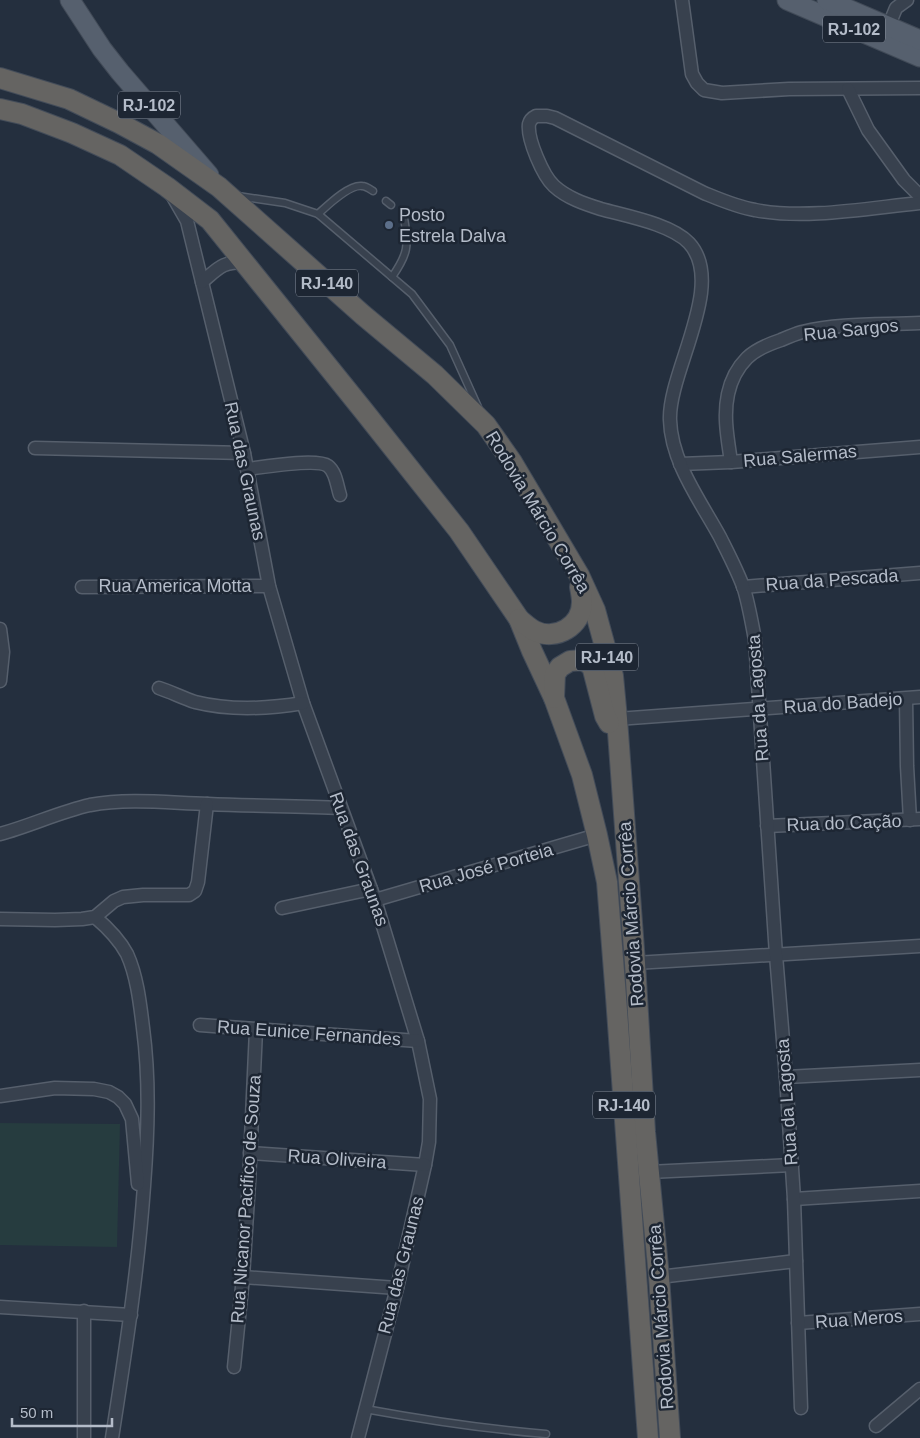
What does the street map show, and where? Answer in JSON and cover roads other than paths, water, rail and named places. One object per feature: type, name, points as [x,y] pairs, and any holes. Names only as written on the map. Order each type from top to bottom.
[{"type":"highway","name":"Rodovia Márcio Corrêa","points":[[0,78],[69,99],[119,123],[158,144],[223,191],[363,315],[435,375],[486,424],[512,462],[579,575],[594,610],[613,676],[670,1438]]},
{"type":"highway","name":"Rodovia Márcio Corrêa","points":[[0,109],[22,114],[72,133],[120,155],[167,187],[210,220],[459,532],[519,619],[554,698],[582,775],[607,882],[647,1434]]},
{"type":"highway","points":[[519,619],[534,631],[547,634],[560,633],[572,626],[580,616],[582,603],[579,575]]},
{"type":"highway","points":[[554,698],[555,674],[560,667],[570,661],[583,660],[592,666],[605,716],[619,742]]},
{"type":"main road","points":[[70,0],[82,19]]},
{"type":"main road","points":[[82,0],[82,19]]},
{"type":"main road","name":"RJ-102","points":[[787,0],[920,57]]},
{"type":"main road","name":"RJ-102","points":[[827,0],[889,25],[920,40]]},
{"type":"main road","name":"RJ-102","points":[[82,19],[120,72],[223,191]]},
{"type":"street","points":[[682,0],[692,74],[696,83],[704,90],[722,93],[788,89],[920,88]]},
{"type":"street","points":[[889,25],[896,8],[906,0]]},
{"type":"street","points":[[848,89],[868,130],[904,180],[920,196]]},
{"type":"street","name":"Rua da Lagosta","points":[[802,1408],[792,1165],[755,640],[743,587],[721,539],[680,464],[672,437],[670,417],[676,383],[699,306],[701,271],[696,254],[678,234],[660,226],[579,201],[565,195],[553,186],[540,164],[530,132],[531,120],[540,115],[555,118],[725,202],[754,210],[816,213],[920,203]]},
{"type":"street","name":"Rua das Graunas","points":[[167,187],[187,221],[244,453],[268,586],[303,703],[373,894],[418,1041],[430,1099],[429,1142],[425,1165],[398,1288],[358,1438]]},
{"type":"street","points":[[202,282],[223,264],[245,262]]},
{"type":"street","name":"Rua Sargos","points":[[732,462],[726,431],[727,395],[735,374],[748,356],[767,344],[802,332],[842,327],[920,324]]},
{"type":"street","name":"Rua Salermas","points":[[680,464],[732,462],[920,447]]},
{"type":"street","points":[[35,448],[244,453]]},
{"type":"street","points":[[247,469],[306,463],[327,465],[333,472],[340,494]]},
{"type":"street","name":"Rua da Pescada","points":[[743,587],[920,573]]},
{"type":"street","name":"Rua America Motta","points":[[82,587],[268,586]]},
{"type":"street","points":[[0,629],[0,681]]},
{"type":"street","points":[[159,688],[195,701],[217,706],[272,708],[303,703]]},
{"type":"street","points":[[906,698],[907,766],[915,820]]},
{"type":"street","name":"Rua do Badejo","points":[[617,719],[920,698]]},
{"type":"street","points":[[0,834],[60,813],[92,805],[118,802],[156,801],[341,808]]},
{"type":"street","points":[[0,919],[82,919],[96,916],[114,901],[123,897],[190,895],[195,891],[198,882],[206,804]]},
{"type":"street","name":"Rua do Cação","points":[[767,826],[915,820]]},
{"type":"street","name":"Rua José Porteia","points":[[282,908],[373,894],[597,835]]},
{"type":"street","points":[[96,916],[114,934],[126,953],[133,970],[141,1007],[147,1052],[148,1104],[141,1226],[131,1315],[112,1438]]},
{"type":"street","points":[[635,963],[920,946]]},
{"type":"street","name":"Rua Eunice Fernandes","points":[[200,1026],[418,1041]]},
{"type":"street","name":"Rua Nicanor Pacifico de Souza","points":[[234,1367],[243,1277],[256,1030]]},
{"type":"street","points":[[786,1077],[920,1070]]},
{"type":"street","points":[[0,1096],[55,1088],[94,1089],[109,1092],[118,1097],[125,1104],[132,1119],[141,1226]]},
{"type":"street","name":"Rua Oliveira","points":[[250,1153],[425,1165]]},
{"type":"street","points":[[649,1172],[792,1165]]},
{"type":"street","points":[[794,1199],[920,1191]]},
{"type":"street","points":[[659,1277],[796,1261]]},
{"type":"street","points":[[243,1277],[398,1288]]},
{"type":"street","points":[[0,1307],[131,1315]]},
{"type":"street","points":[[84,1311],[84,1438]]},
{"type":"street","name":"Rua Meros","points":[[798,1323],[920,1314]]},
{"type":"street","points":[[876,1426],[920,1389]]},
{"type":"lane","points":[[318,214],[334,200],[354,187],[361,186],[373,191]]},
{"type":"lane","points":[[223,191],[285,202],[318,214],[412,294],[450,345],[486,424]]},
{"type":"lane","points":[[392,277],[403,262],[406,252],[404,218]]},
{"type":"lane","points":[[365,1409],[451,1424],[546,1434]]},
{"type":"place","name":"Posto Estrela Dalva","points":[[389,225]]}]
